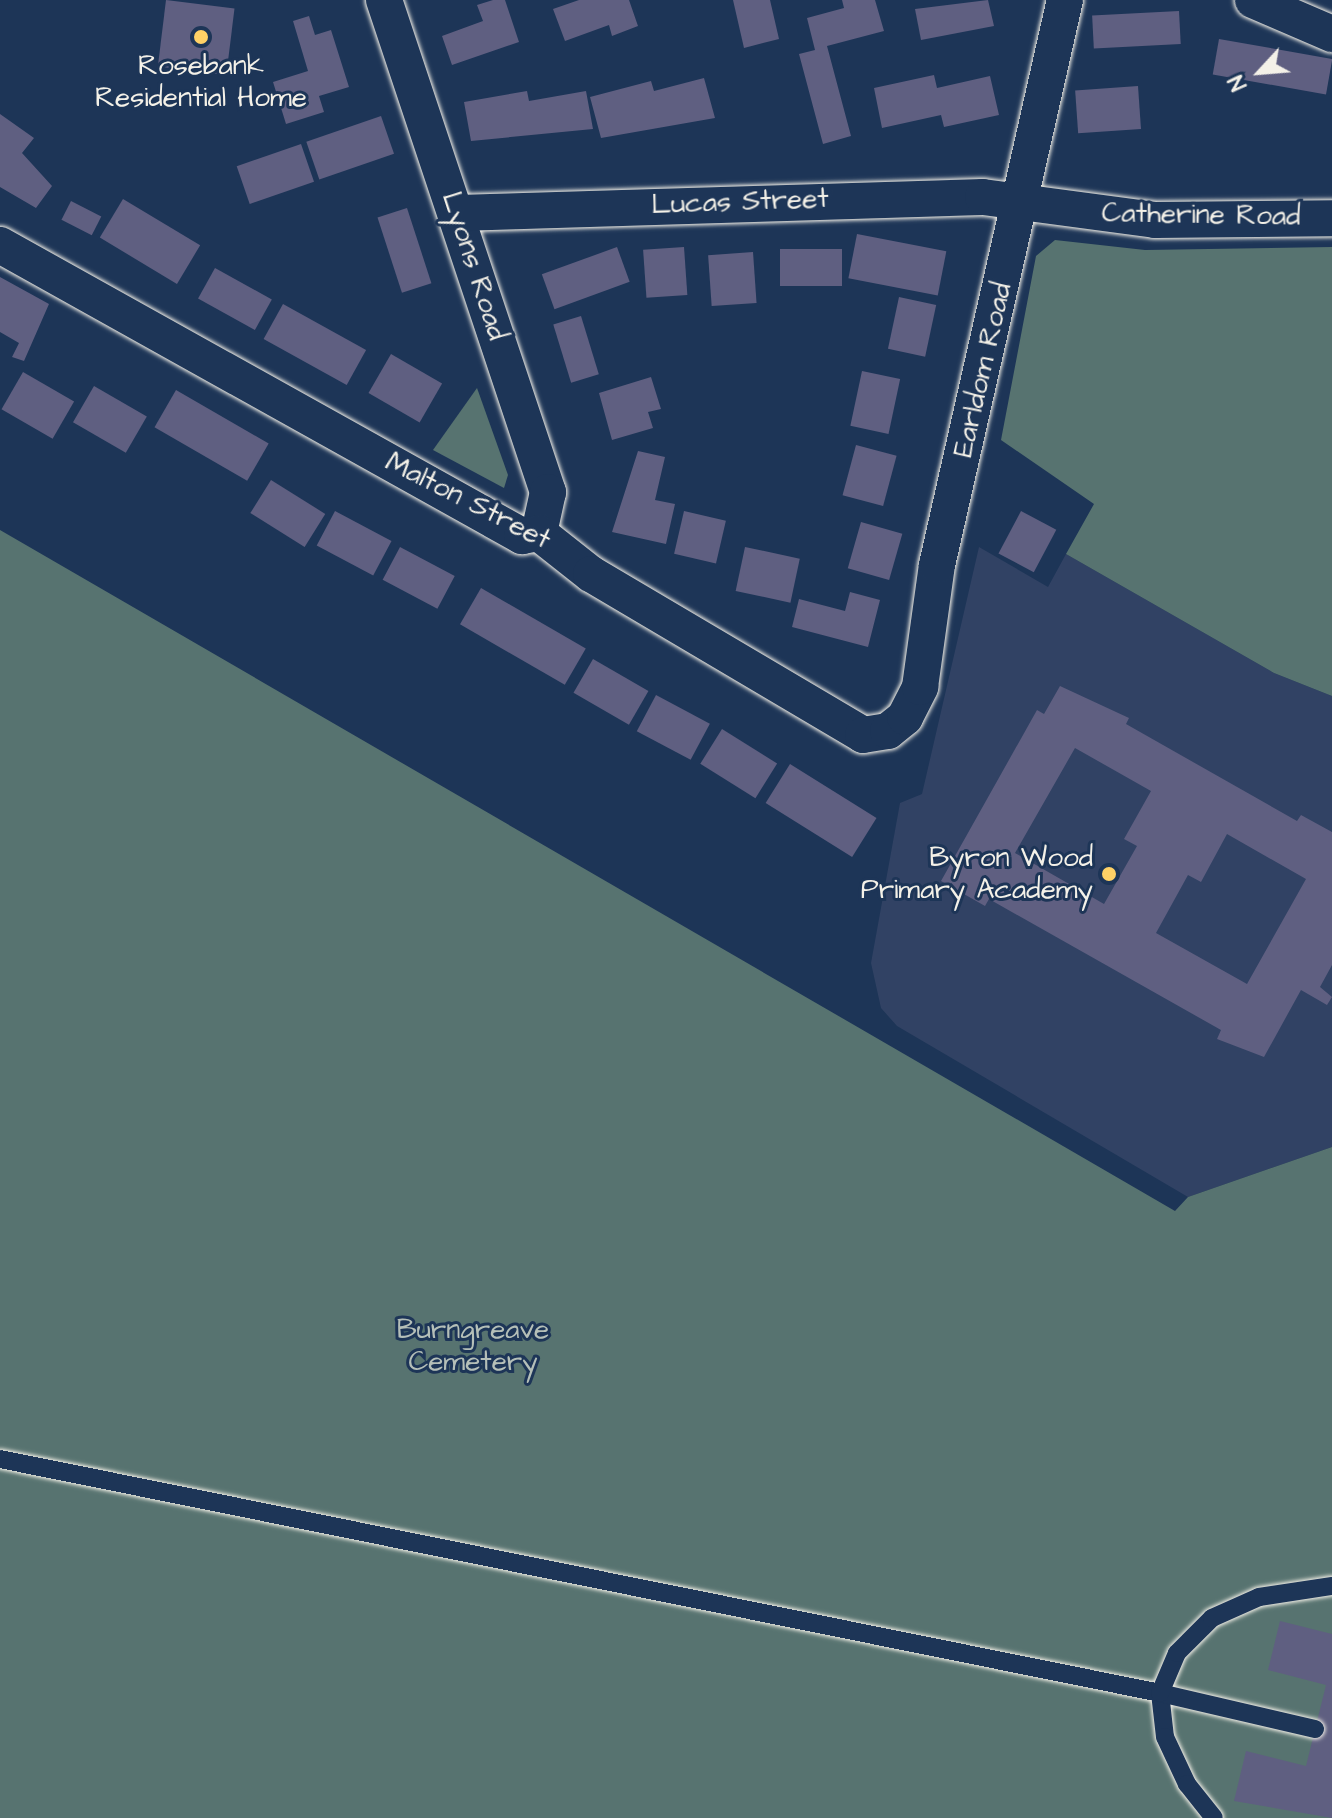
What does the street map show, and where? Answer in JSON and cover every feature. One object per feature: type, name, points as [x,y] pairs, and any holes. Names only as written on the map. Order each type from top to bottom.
[{"type":"street","name":"Lyons Road","points":[[384,0],[458,213],[548,492],[539,533]]},
{"type":"street","name":"Earldom Road","points":[[888,731],[905,717],[920,687],[937,565],[1023,199],[1065,0]]},
{"type":"street","points":[[1253,0],[1332,34]]},
{"type":"street","name":"Lucas Street","points":[[458,213],[1023,199]]},
{"type":"street","name":"Catherine Road","points":[[1023,199],[1155,220],[1332,218]]},
{"type":"street","name":"Malton Street","points":[[0,245],[522,536],[539,533],[591,574],[863,735],[888,731]]},
{"type":"lane","points":[[0,1459],[1160,1693],[1315,1729]]},
{"type":"lane","points":[[1214,1818],[1187,1784],[1165,1737],[1160,1693],[1177,1653],[1212,1618],[1259,1597],[1332,1586]]},
{"type":"shaded area","name":"Byron Wood Primary Academy","points":[[979,547],[1048,587],[1066,554],[1274,673],[1332,696],[1332,1147],[1188,1197],[897,1026],[881,1008],[871,963],[900,803],[922,794]]},
{"type":"green space","points":[[1055,240],[1145,250],[1332,247],[1332,696],[1274,673],[1066,554],[1094,504],[1001,440],[1036,256]]},
{"type":"green space","points":[[477,388],[508,475],[504,488],[433,450]]},
{"type":"green space","name":"Burngreave Cemetery","points":[[0,530],[1175,1211],[1188,1197],[1332,1147],[1332,1818],[0,1818]]},
{"type":"building","name":"Rosebank Residential Home","points":[[166,0],[234,8],[226,75],[158,67]]},
{"type":"building","points":[[505,0],[519,42],[452,65],[442,36],[483,21],[477,5]]},
{"type":"building","points":[[579,0],[629,0],[638,26],[612,36],[609,25],[565,41],[553,9]]},
{"type":"building","points":[[733,0],[770,0],[779,39],[744,48]]},
{"type":"building","points":[[842,0],[875,0],[884,31],[827,46],[851,136],[823,144],[799,54],[815,50],[807,18],[844,8]]},
{"type":"building","points":[[988,0],[994,26],[921,40],[915,9]]},
{"type":"building","points":[[1179,11],[1181,44],[1094,49],[1092,16]]},
{"type":"building","points":[[309,16],[315,35],[331,30],[349,87],[319,96],[324,112],[286,124],[273,82],[308,71],[293,21]]},
{"type":"building","points":[[1219,39],[1332,59],[1326,94],[1213,74]]},
{"type":"building","points":[[934,75],[937,88],[990,76],[999,115],[944,127],[941,115],[882,128],[874,88]]},
{"type":"building","points":[[704,78],[715,118],[601,138],[590,97],[651,81],[654,91]]},
{"type":"building","points":[[1138,86],[1141,129],[1078,133],[1075,90]]},
{"type":"building","points":[[527,91],[529,101],[586,91],[593,129],[471,141],[464,102]]},
{"type":"building","points":[[0,114],[34,138],[22,153],[52,186],[36,208],[0,187]]},
{"type":"building","points":[[381,116],[394,154],[319,180],[306,142]]},
{"type":"building","points":[[301,144],[314,182],[250,204],[237,166]]},
{"type":"building","points":[[123,199],[200,245],[177,284],[100,238]]},
{"type":"building","points":[[71,201],[101,216],[92,235],[61,220]]},
{"type":"building","points":[[407,208],[431,283],[402,293],[378,218]]},
{"type":"building","points":[[857,234],[946,251],[938,296],[848,278]]},
{"type":"building","points":[[617,247],[630,282],[554,309],[542,274]]},
{"type":"building","points":[[684,247],[687,295],[646,298],[643,250]]},
{"type":"building","points":[[780,249],[842,249],[842,286],[780,286]]},
{"type":"building","points":[[753,252],[757,303],[712,306],[708,255]]},
{"type":"building","points":[[215,268],[272,300],[255,330],[198,299]]},
{"type":"building","points":[[0,277],[49,304],[24,361],[12,357],[19,343],[0,332]]},
{"type":"building","points":[[899,297],[936,305],[925,357],[888,349]]},
{"type":"building","points":[[283,304],[366,350],[347,385],[264,339]]},
{"type":"building","points":[[581,316],[599,374],[571,383],[553,324]]},
{"type":"building","points":[[391,354],[442,384],[420,422],[368,393]]},
{"type":"building","points":[[862,371],[900,379],[889,434],[850,426]]},
{"type":"building","points":[[23,372],[74,402],[53,439],[2,409]]},
{"type":"building","points":[[651,377],[661,409],[648,412],[653,428],[612,440],[599,393]]},
{"type":"building","points":[[94,386],[147,416],[126,453],[73,422]]},
{"type":"building","points":[[176,390],[269,444],[247,481],[154,427]]},
{"type":"building","points":[[856,445],[897,456],[883,506],[843,495]]},
{"type":"building","points":[[638,451],[665,457],[655,500],[675,504],[666,544],[612,532]]},
{"type":"building","points":[[271,480],[325,514],[305,547],[250,513]]},
{"type":"building","points":[[335,511],[392,541],[373,575],[317,545]]},
{"type":"building","points":[[684,511],[726,521],[716,564],[674,554]]},
{"type":"building","points":[[1021,511],[1056,530],[1034,572],[998,553]]},
{"type":"building","points":[[861,522],[902,534],[889,580],[848,568]]},
{"type":"building","points":[[400,547],[455,576],[437,609],[383,580]]},
{"type":"building","points":[[745,547],[800,559],[790,603],[736,591]]},
{"type":"building","points":[[481,588],[586,648],[565,685],[460,624]]},
{"type":"building","points":[[850,592],[880,600],[868,647],[792,627],[799,599],[845,611]]},
{"type":"building","points":[[593,659],[648,691],[629,725],[574,693]]},
{"type":"building","points":[[1060,686],[1129,718],[1126,724],[1297,821],[1301,815],[1332,832],[1332,965],[1320,987],[1332,997],[1327,1005],[1301,990],[1264,1057],[1217,1039],[1221,1030],[989,899],[985,906],[941,881],[1037,710],[1044,714]],"holes":[[[1075,748],[1151,791],[1124,839],[1137,846],[1104,904],[1015,853]],[[1227,834],[1306,879],[1247,984],[1156,933],[1188,875],[1201,882]]]},
{"type":"building","points":[[656,695],[710,724],[691,760],[637,731]]},
{"type":"building","points":[[722,729],[777,763],[755,798],[700,764]]},
{"type":"building","points":[[790,764],[877,818],[852,857],[766,803]]},
{"type":"building","points":[[1280,1621],[1332,1634],[1332,1818],[1234,1801],[1246,1751],[1306,1766],[1326,1685],[1268,1670]]},
{"type":"place","name":"Rosebank Residential Home","points":[[201,37]]},
{"type":"place","name":"Byron Wood Primary Academy","points":[[1109,874]]}]
